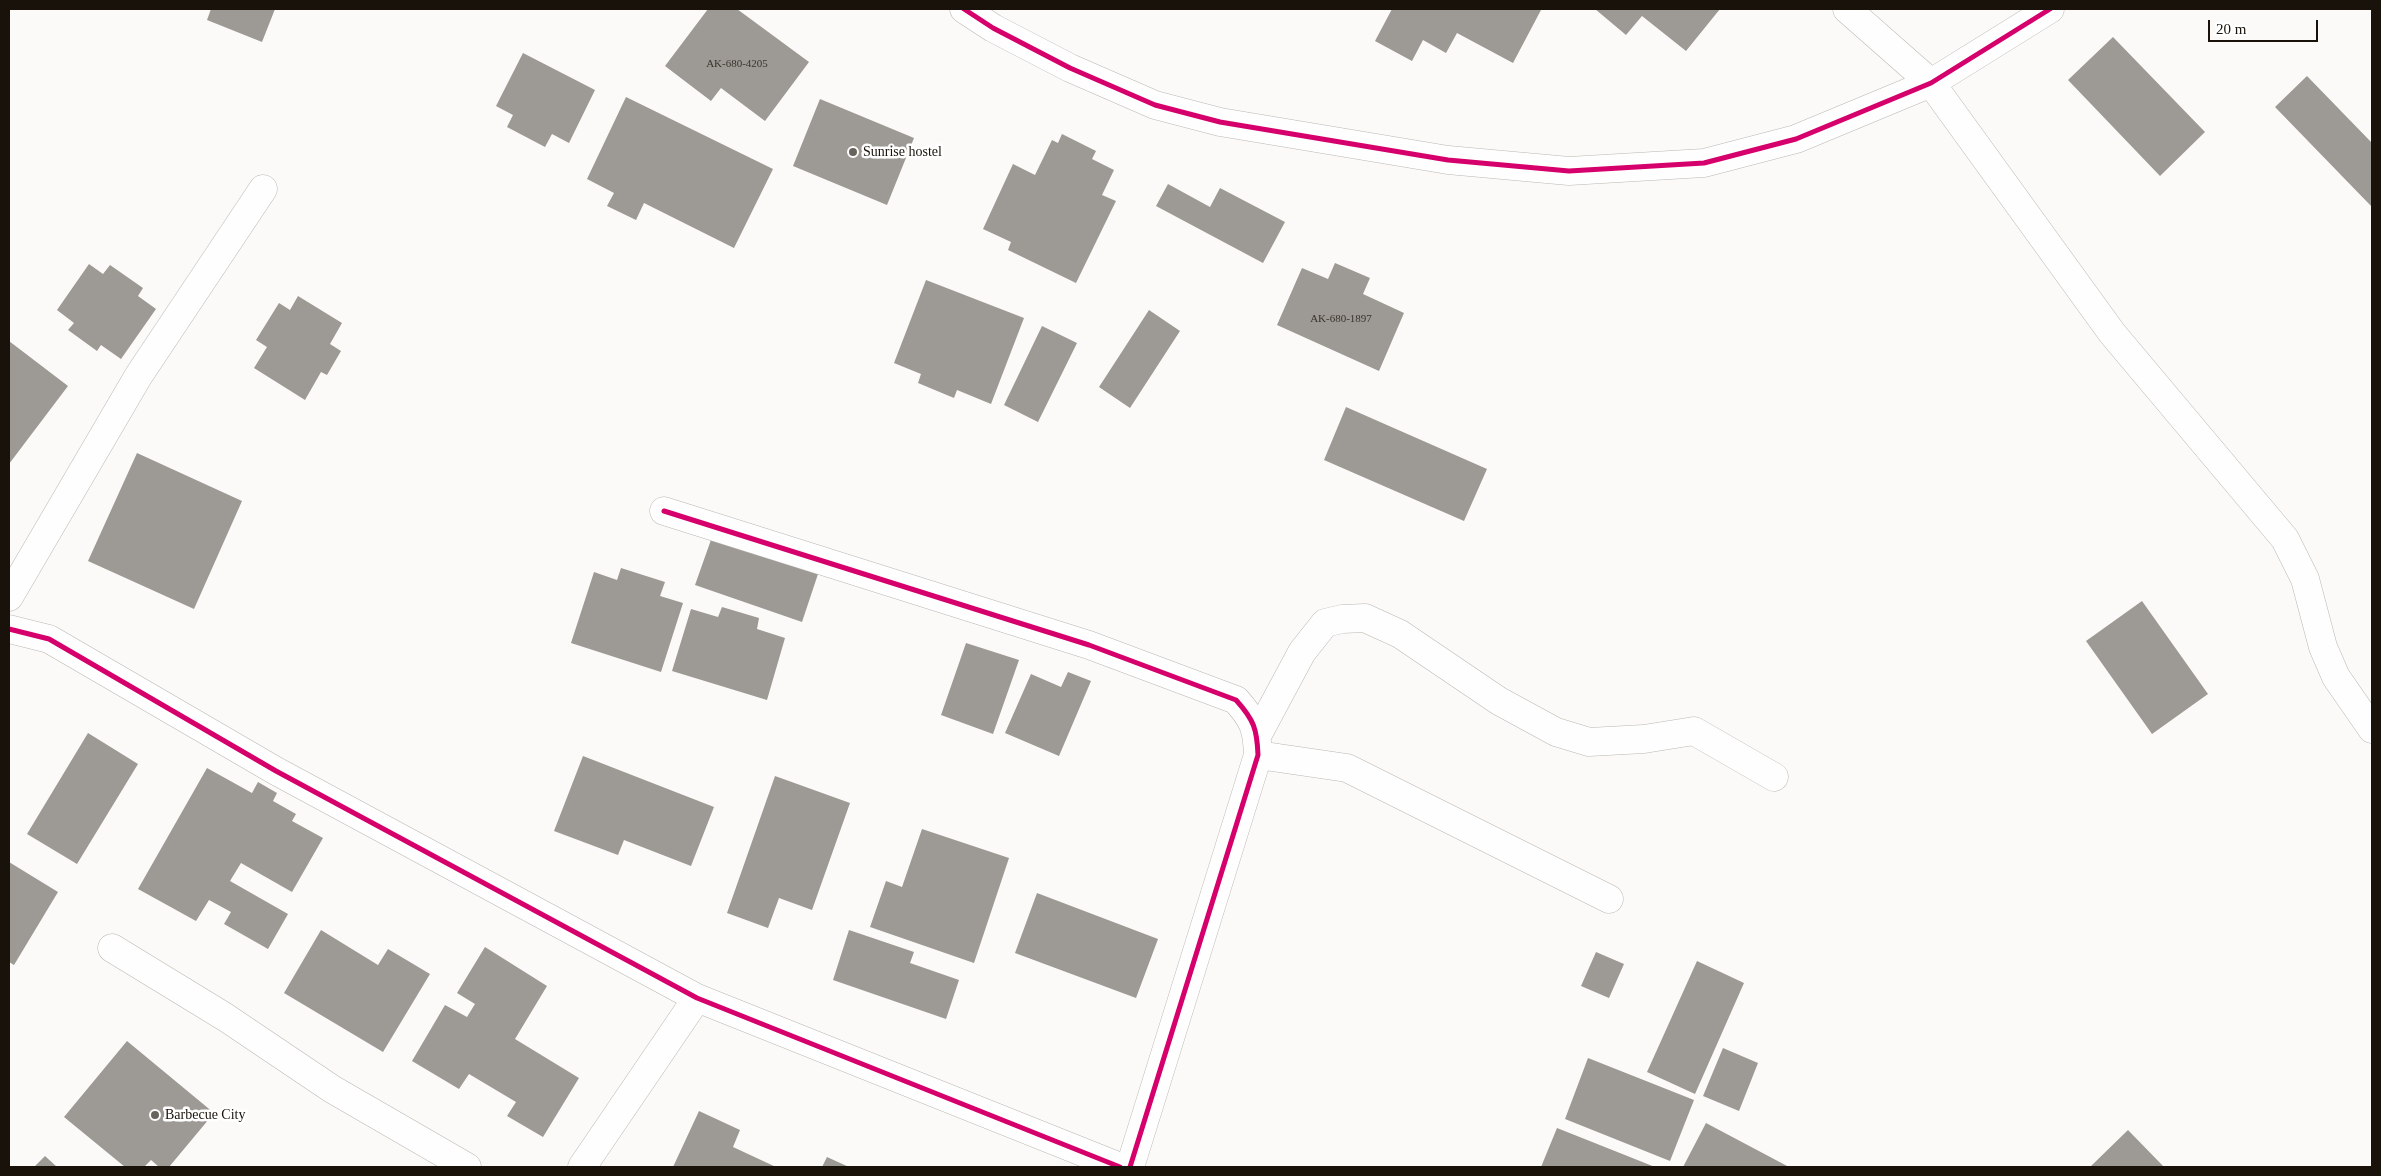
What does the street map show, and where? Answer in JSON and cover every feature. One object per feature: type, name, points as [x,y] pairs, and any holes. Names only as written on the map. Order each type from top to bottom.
[{"type":"street","points":[[964,9],[993,28],[1070,68],[1155,105],[1220,122],[1448,160],[1570,171],[1704,163],[1796,140],[1931,83],[2050,9]]},
{"type":"street","points":[[1846,9],[1931,83],[2112,333],[2285,539],[2305,579],[2323,647],[2336,677],[2372,729]]},
{"type":"street","points":[[9,597],[139,374],[263,189]]},
{"type":"street","points":[[664,512],[1089,645],[1226,696],[1236,700],[1248,713],[1257,729],[1258,746]]},
{"type":"street","points":[[1130,1167],[1258,746],[1302,652],[1326,623],[1342,619],[1365,618],[1400,634],[1499,701],[1556,732],[1590,742],[1644,739],[1694,731],[1774,776]]},
{"type":"street","points":[[9,629],[49,639],[276,771],[697,998],[1120,1167]]},
{"type":"street","points":[[1258,746],[1347,768],[1609,899]]},
{"type":"street","points":[[112,948],[225,1017],[332,1089],[467,1167]]},
{"type":"street","points":[[582,1167],[697,998]]},
{"type":"building","points":[[211,9],[275,9],[262,42],[207,20]]},
{"type":"building","points":[[708,9],[737,9],[809,62],[765,121],[721,88],[711,101],[665,66]]},
{"type":"building","points":[[1392,9],[1541,10],[1513,63],[1457,33],[1446,53],[1423,40],[1412,61],[1375,41]]},
{"type":"building","points":[[1595,9],[1720,9],[1686,51],[1642,16],[1626,35]]},
{"type":"building","points":[[2113,37],[2205,132],[2160,176],[2068,80]]},
{"type":"building","points":[[523,53],[595,90],[569,143],[552,134],[545,147],[507,127],[513,115],[496,106]]},
{"type":"building","points":[[2307,76],[2372,143],[2372,207],[2275,107]]},
{"type":"building","points":[[626,97],[773,169],[734,248],[644,203],[636,220],[607,206],[614,193],[587,179]]},
{"type":"building","name":"Sunrise hostel","points":[[820,99],[914,138],[887,205],[793,166]]},
{"type":"building","points":[[1062,134],[1096,151],[1092,159],[1114,170],[1102,195],[1116,201],[1076,283],[1008,250],[1011,242],[983,229],[1013,164],[1035,175],[1052,140],[1058,143]]},
{"type":"building","points":[[1168,184],[1210,207],[1220,188],[1285,222],[1263,263],[1156,206]]},
{"type":"building","points":[[1335,263],[1370,278],[1363,294],[1404,313],[1379,371],[1277,325],[1302,268],[1328,279]]},
{"type":"building","points":[[89,264],[103,274],[110,265],[143,288],[138,296],[156,309],[121,359],[101,345],[97,351],[68,330],[74,323],[57,310]]},
{"type":"building","points":[[926,280],[1024,318],[991,404],[957,390],[954,398],[918,383],[921,374],[894,363]]},
{"type":"building","points":[[298,296],[342,323],[330,344],[341,351],[327,375],[321,372],[305,400],[254,368],[267,347],[256,340],[279,303],[290,310]]},
{"type":"building","points":[[1149,310],[1180,331],[1130,408],[1099,387]]},
{"type":"building","points":[[1042,326],[1077,343],[1038,422],[1004,405]]},
{"type":"building","points":[[9,341],[68,386],[9,464]]},
{"type":"building","points":[[1346,407],[1487,469],[1464,521],[1324,460]]},
{"type":"building","points":[[137,453],[242,501],[194,609],[88,561]]},
{"type":"building","points":[[712,537],[818,574],[802,622],[695,585]]},
{"type":"building","points":[[621,568],[665,582],[660,596],[683,603],[661,672],[571,643],[594,572],[617,580]]},
{"type":"building","points":[[2142,601],[2208,694],[2152,734],[2086,641]]},
{"type":"building","points":[[722,607],[759,618],[757,629],[785,638],[767,700],[672,671],[691,609],[718,617]]},
{"type":"building","points":[[966,643],[1019,660],[993,734],[941,715]]},
{"type":"building","points":[[1068,672],[1091,681],[1059,756],[1005,733],[1031,674],[1061,687]]},
{"type":"building","points":[[88,733],[138,764],[77,864],[27,834]]},
{"type":"building","points":[[583,756],[714,807],[691,866],[624,840],[618,855],[554,831]]},
{"type":"building","points":[[207,768],[252,793],[258,782],[277,793],[273,801],[296,814],[292,821],[323,838],[292,892],[241,863],[230,881],[288,914],[268,949],[224,924],[231,912],[209,900],[196,921],[138,889]]},
{"type":"building","points":[[775,776],[850,803],[812,910],[779,898],[768,928],[727,913]]},
{"type":"building","points":[[922,829],[1009,858],[974,963],[870,927],[886,881],[902,887]]},
{"type":"building","points":[[9,862],[58,892],[14,965],[9,962]]},
{"type":"building","points":[[1037,893],[1158,939],[1136,998],[1015,953]]},
{"type":"building","points":[[321,930],[378,965],[388,949],[430,974],[383,1052],[284,993]]},
{"type":"building","points":[[849,930],[914,952],[910,963],[959,980],[946,1019],[833,980]]},
{"type":"building","points":[[485,947],[547,986],[515,1039],[579,1078],[543,1137],[507,1116],[516,1102],[469,1074],[459,1089],[412,1061],[445,1005],[467,1017],[475,1004],[457,993]]},
{"type":"building","points":[[1596,952],[1624,964],[1609,998],[1581,986]]},
{"type":"building","points":[[1697,961],[1744,983],[1695,1094],[1647,1072]]},
{"type":"building","points":[[127,1041],[214,1113],[169,1167],[159,1167],[151,1160],[144,1167],[125,1167],[64,1117]]},
{"type":"building","points":[[1723,1048],[1758,1063],[1739,1111],[1703,1096]]},
{"type":"building","points":[[1588,1058],[1694,1100],[1670,1161],[1565,1119]]},
{"type":"building","points":[[699,1111],[740,1130],[733,1147],[776,1167],[673,1167]]},
{"type":"building","points":[[1706,1123],[1789,1167],[1683,1167]]},
{"type":"building","points":[[1557,1128],[1655,1167],[1541,1167]]},
{"type":"building","points":[[2128,1130],[2164,1167],[2090,1167]]},
{"type":"building","points":[[45,1156],[57,1167],[34,1167]]},
{"type":"building","points":[[827,1157],[849,1167],[822,1167]]},
{"type":"cycle path","points":[[964,9],[993,28],[1070,68],[1155,105],[1220,122],[1448,160],[1569,171],[1704,163],[1796,139],[1931,83],[2050,9]]},
{"type":"cycle path","points":[[664,511],[1089,645],[1236,700],[1247,713],[1257,738],[1258,755],[1130,1167]]},
{"type":"cycle path","points":[[9,629],[49,639],[276,771],[697,998],[1120,1167]]},
{"type":"place","name":"Sunrise hostel","points":[[853,152]]},
{"type":"place","name":"Barbecue City","points":[[155,1115]]}]
